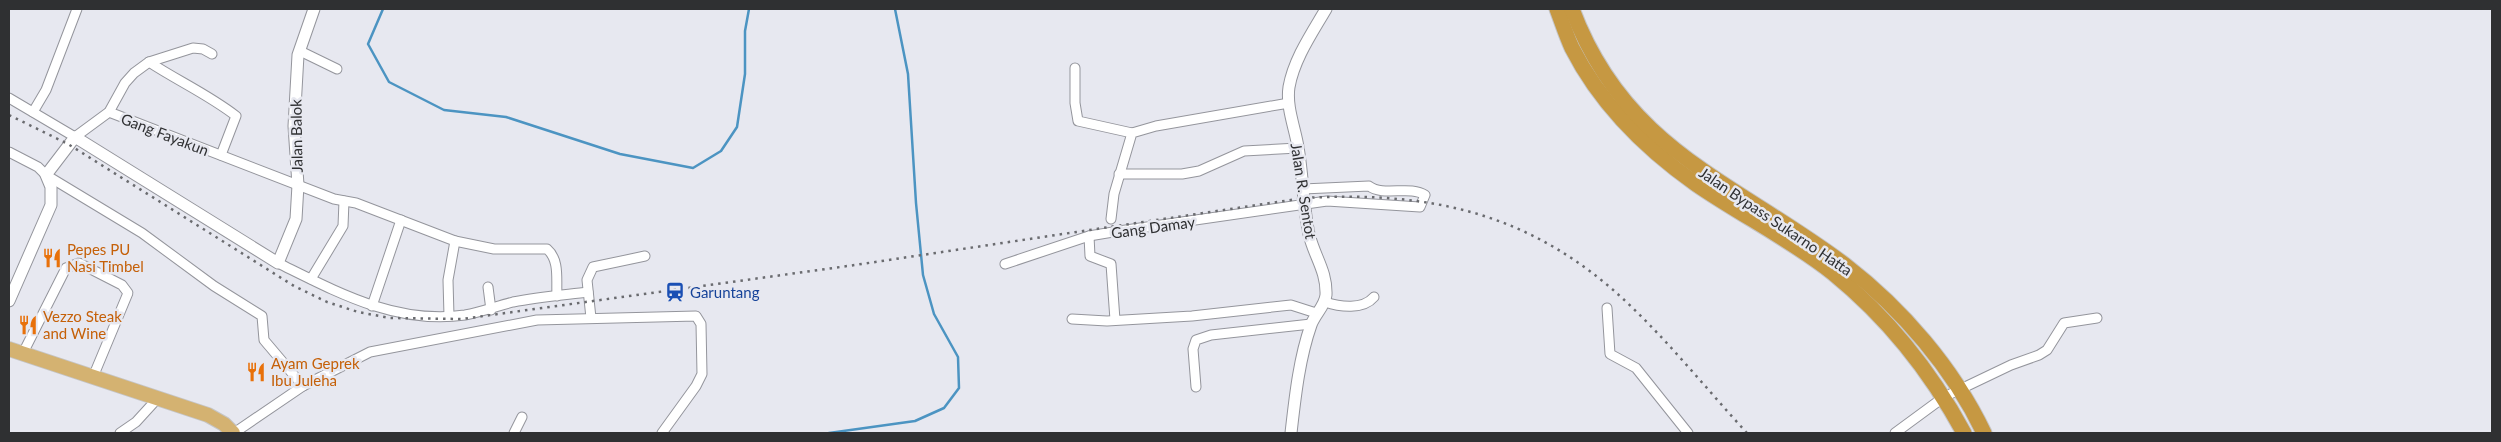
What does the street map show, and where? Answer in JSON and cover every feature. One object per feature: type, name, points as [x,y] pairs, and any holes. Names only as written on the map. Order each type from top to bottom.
[{"type":"highway","name":"Jalan Bypass Sukarno Hatta","points":[[1557,9],[1571,46],[1587,74],[1614,111],[1639,138],[1695,183],[1832,273],[1899,336],[1944,397],[1964,433]]},
{"type":"highway","name":"Jalan Bypass Sukarno Hatta","points":[[1572,9],[1599,66],[1624,101],[1654,133],[1705,174],[1845,265],[1890,303],[1927,346],[1958,390],[1984,433]]},
{"type":"main road","points":[[9,348],[208,415],[231,432]]},
{"type":"street","points":[[33,112],[46,90],[52,67],[77,9]]},
{"type":"street","name":"Jalan Balok","points":[[278,263],[295,226],[298,185],[294,126],[300,51],[314,9]]},
{"type":"street","name":"Jalan R. Sentot","points":[[1325,302],[1325,275],[1322,263],[1315,256],[1304,204],[1298,148],[1289,103],[1289,86],[1296,66],[1326,9]]},
{"type":"street","name":"Gang Fayakun","points":[[46,175],[75,137],[109,112],[125,83],[134,73],[150,62],[193,48],[203,49],[212,54]]},
{"type":"street","points":[[300,51],[337,69]]},
{"type":"street","name":"Gang Fayakun","points":[[150,62],[184,84],[210,96],[236,116],[221,155]]},
{"type":"street","points":[[1075,68],[1074,103],[1078,122],[1132,133],[1156,126],[1289,103]]},
{"type":"street","points":[[9,98],[278,263],[311,280],[372,306],[397,313],[450,316],[491,310],[512,302],[588,292]]},
{"type":"street","name":"Gang Fayakun","points":[[109,112],[298,185],[344,201],[356,203],[455,241],[498,249],[547,249],[553,254],[555,260],[557,296]]},
{"type":"street","points":[[1111,219],[1114,194],[1132,133]]},
{"type":"street","points":[[1119,174],[1182,174],[1207,168],[1244,151],[1298,148]]},
{"type":"street","points":[[9,152],[38,167],[46,175],[142,233],[214,286],[262,316],[264,340],[303,386]]},
{"type":"street","points":[[9,301],[51,205],[51,187],[46,175]]},
{"type":"street","name":"Gang Damay","points":[[1005,264],[1089,236],[1304,204],[1327,201],[1420,207],[1424,203],[1423,193],[1373,189],[1369,186],[1303,189]]},
{"type":"street","points":[[311,280],[343,226],[344,201]]},
{"type":"street","points":[[372,306],[401,220]]},
{"type":"street","points":[[1089,236],[1090,256],[1111,264],[1115,320]]},
{"type":"street","points":[[450,316],[448,280],[455,241]]},
{"type":"street","points":[[591,318],[588,273],[592,266],[645,256]]},
{"type":"street","points":[[23,353],[66,268],[79,263],[122,284],[128,293],[93,377]]},
{"type":"street","points":[[488,287],[491,310]]},
{"type":"street","points":[[1291,433],[1304,346],[1314,318],[1325,302],[1345,306],[1363,305],[1374,297]]},
{"type":"street","points":[[1072,319],[1115,320],[1192,316],[1291,305],[1314,318]]},
{"type":"street","points":[[1607,308],[1610,354],[1636,368],[1688,433]]},
{"type":"street","points":[[231,432],[303,386],[370,352],[537,320],[682,315],[698,318],[704,366],[702,374],[696,386],[662,433]]},
{"type":"street","points":[[1196,387],[1193,349],[1196,340],[1211,335],[1314,318]]},
{"type":"street","points":[[1895,433],[1944,397],[2047,350],[2064,323],[2096,318]]},
{"type":"street","points":[[120,433],[136,422],[157,399]]},
{"type":"street","points":[[514,433],[522,418]]},
{"type":"waterway","points":[[383,9],[368,44],[389,82],[444,110],[506,117],[620,154],[693,168],[721,151],[737,127],[745,74],[745,31],[749,9]]},
{"type":"waterway","points":[[829,433],[915,421],[944,408],[959,388],[958,357],[934,314],[923,275],[916,203],[908,74],[895,9]]},
{"type":"railway","points":[[9,115],[68,144],[294,286],[327,302],[358,312],[390,318],[462,319],[855,265],[1304,198],[1382,198],[1419,201],[1455,208],[1490,218],[1524,232],[1558,250],[1591,272],[1612,289],[1652,328],[1747,433]]},
{"type":"place","name":"Pepes PU Nasi Timbel","points":[[52,258]]},
{"type":"place","name":"Garuntang","points":[[675,292]]},
{"type":"place","name":"Vezzo Steak and Wine","points":[[28,325]]},
{"type":"place","name":"Ayam Geprek Ibu Juleha","points":[[256,372]]}]
